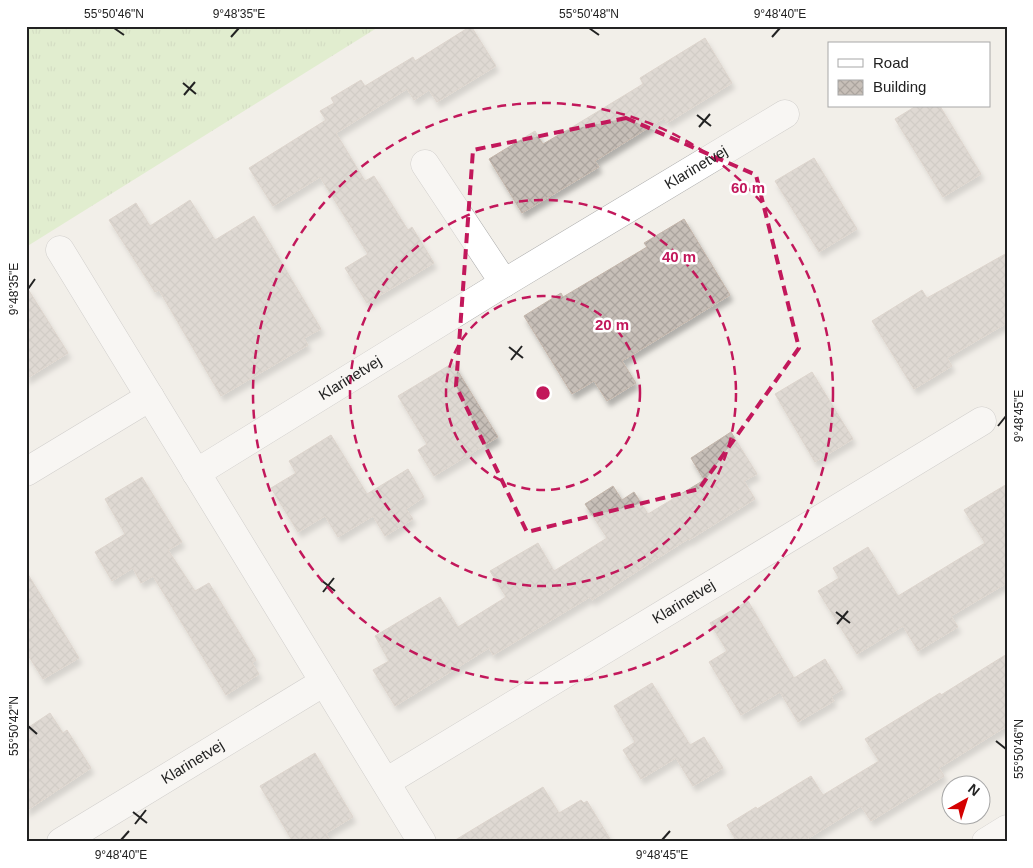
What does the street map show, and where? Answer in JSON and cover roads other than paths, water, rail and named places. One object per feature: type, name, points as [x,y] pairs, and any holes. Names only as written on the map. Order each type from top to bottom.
[{"type":"street","name":"Klarinetvej","points":[[196,473],[504,283],[785,114]]},
{"type":"street","points":[[425,164],[504,283]]},
{"type":"street","points":[[60,250],[422,842]]},
{"type":"street","points":[[26,472],[150,397]]},
{"type":"street","name":"Klarinetvej","points":[[386,782],[982,421]]},
{"type":"street","name":"Klarinetvej","points":[[61,842],[324,682]]},
{"type":"street","points":[[986,842],[1007,829]]}]
